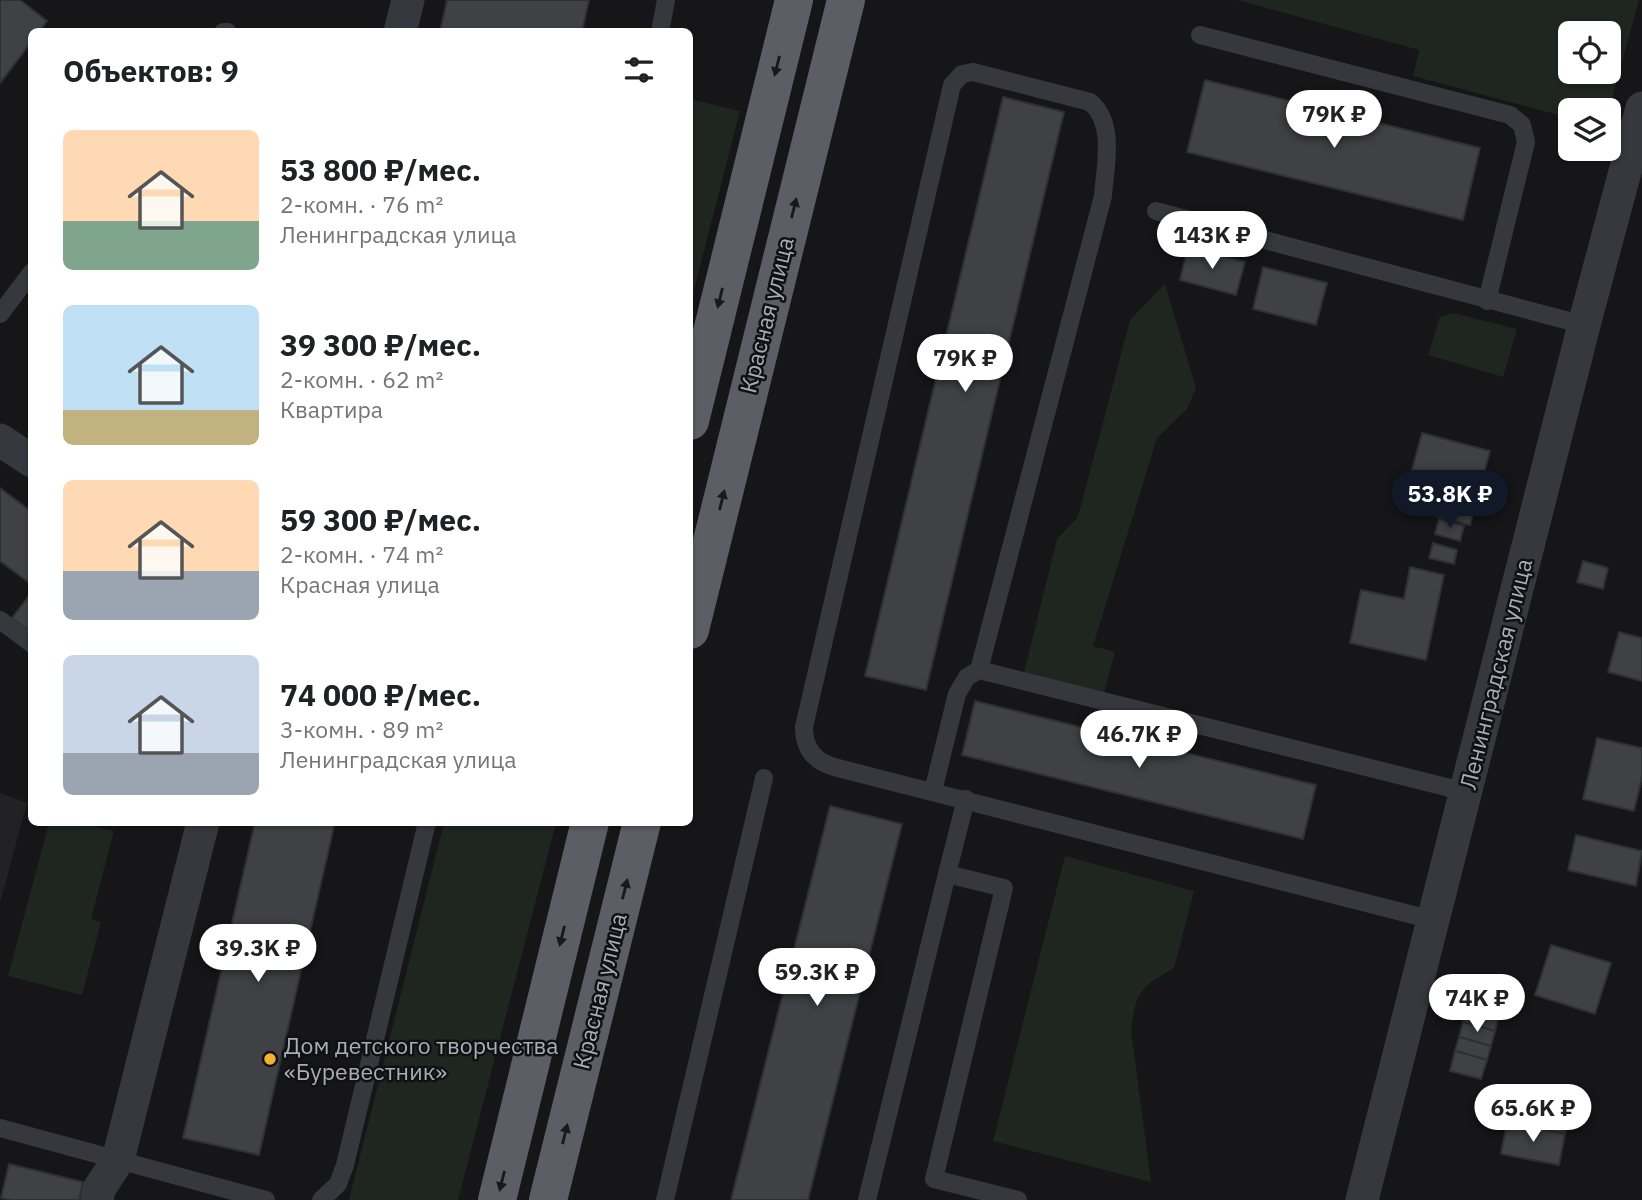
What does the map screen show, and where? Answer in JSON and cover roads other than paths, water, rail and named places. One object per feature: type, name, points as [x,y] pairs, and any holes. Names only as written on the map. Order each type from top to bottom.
[{"type":"highway","points":[[693,409],[794,0]]},
{"type":"highway","name":"Красная улица","points":[[693,618],[846,0]]},
{"type":"highway","points":[[497,1200],[589,826]]},
{"type":"highway","name":"Красная улица","points":[[548,1200],[641,826]]},
{"type":"street","points":[[401,28],[408,0]]},
{"type":"street","name":"Ленинградская улица","points":[[1362,1200],[1642,108]]},
{"type":"street","points":[[0,440],[28,458]]},
{"type":"street","points":[[97,1200],[99,1189],[118,1160],[201,826]]},
{"type":"lane","points":[[661,28],[666,0]]},
{"type":"lane","points":[[1200,35],[1510,116],[1522,125],[1526,142],[1487,300]]},
{"type":"lane","points":[[979,670],[1103,196],[1108,142],[1100,113],[1090,102],[973,72],[962,74],[953,85],[804,727],[805,742],[824,764],[1433,920]]},
{"type":"lane","points":[[1156,211],[1584,326]]},
{"type":"lane","points":[[0,314],[28,277]]},
{"type":"lane","points":[[0,620],[28,642]]},
{"type":"lane","points":[[933,791],[957,694],[967,677],[979,670],[1466,792]]},
{"type":"lane","points":[[665,1200],[764,778]]},
{"type":"lane","points":[[867,1200],[966,799]]},
{"type":"lane","points":[[321,1200],[338,1184],[345,1165],[426,826]]},
{"type":"lane","points":[[947,874],[1004,888],[934,1179],[1018,1200]]},
{"type":"lane","points":[[0,1128],[266,1200]]},
{"type":"place","name":"Дом детского творчества «Буревестник»","points":[[270,1059]]}]
